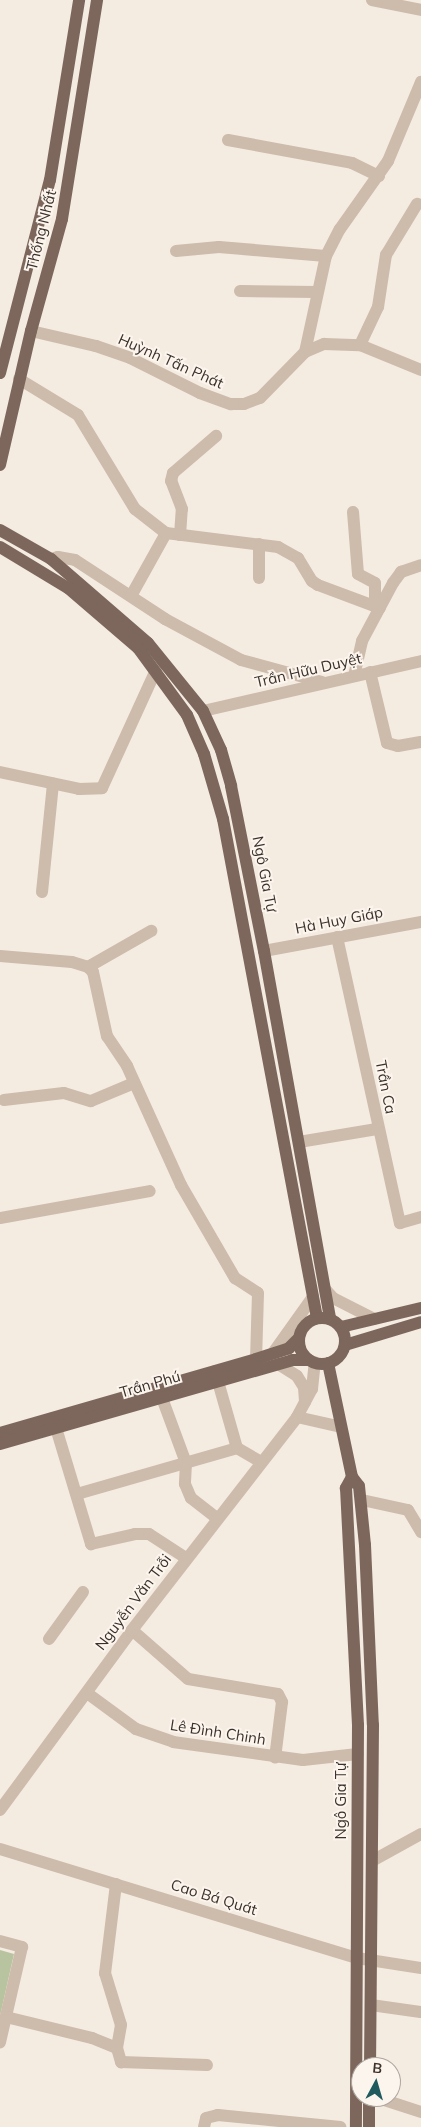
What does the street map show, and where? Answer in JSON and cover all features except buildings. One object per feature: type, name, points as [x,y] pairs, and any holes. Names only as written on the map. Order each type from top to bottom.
[{"type":"main road","name":"Thống Nhất","points":[[0,373],[50,180],[66,96],[79,0]]},
{"type":"main road","name":"Thống Nhất","points":[[0,465],[31,331],[62,219],[84,98],[97,0]]},
{"type":"main road","points":[[66,96],[84,98]]},
{"type":"main road","points":[[12,326],[31,331]]},
{"type":"main road","name":"Ngô Gia Tự","points":[[0,530],[51,559],[148,643],[203,711],[221,750],[264,952],[299,1142],[301,1196],[317,1318]]},
{"type":"main road","name":"Ngô Gia Tự","points":[[0,547],[68,588],[138,648],[156,670],[187,715],[210,770],[228,846],[247,955],[285,1144],[301,1196],[330,1319]]},
{"type":"main road","points":[[187,715],[203,711]]},
{"type":"main road","points":[[228,846],[242,842]]},
{"type":"main road","points":[[247,955],[264,952]]},
{"type":"main road","points":[[264,1037],[279,1034]]},
{"type":"main road","points":[[285,1144],[299,1142]]},
{"type":"main road","points":[[341,1327],[421,1308]]},
{"type":"main road","points":[[317,1318],[330,1319],[341,1327],[345,1345],[339,1356],[328,1363],[312,1361],[301,1351],[299,1338],[305,1325],[317,1318]]},
{"type":"main road","points":[[345,1345],[421,1322]]},
{"type":"main road","name":"Trần Phú","points":[[0,1444],[55,1423],[275,1359],[299,1338]]},
{"type":"main road","name":"Trần Phú","points":[[0,1433],[55,1423],[162,1398],[256,1359],[312,1361]]},
{"type":"main road","name":"Ngô Gia Tự","points":[[328,1363],[352,1477],[359,1486],[362,1500],[372,1753],[370,2057]]},
{"type":"main road","name":"Ngô Gia Tự","points":[[352,1477],[346,1488],[356,1660],[358,1754],[358,2057]]},
{"type":"main road","points":[[358,1754],[372,1753]]},
{"type":"main road","points":[[358,1870],[372,1862]]},
{"type":"main road","name":"Ngô Gia Tự","points":[[356,2127],[357,2107]]},
{"type":"main road","points":[[368,2127],[369,2107]]},
{"type":"street","points":[[372,0],[421,10]]},
{"type":"street","points":[[305,352],[316,292],[326,256],[340,229],[379,176],[421,82]]},
{"type":"street","points":[[228,140],[352,163],[379,176]]},
{"type":"street","points":[[360,344],[380,297],[386,255],[417,204]]},
{"type":"street","points":[[176,250],[219,247],[326,256]]},
{"type":"street","points":[[240,291],[316,292]]},
{"type":"street","name":"Huỳnh Tấn Phát","points":[[31,331],[96,346],[130,358],[200,393],[230,404],[244,404],[260,398],[305,352],[324,344],[360,344],[421,370]]},
{"type":"street","points":[[19,379],[78,415],[135,508],[166,533],[260,544],[292,552],[312,582],[323,588],[378,607]]},
{"type":"street","points":[[180,535],[182,509],[171,481],[173,473],[216,436]]},
{"type":"street","points":[[353,512],[358,574],[375,583],[378,607]]},
{"type":"street","points":[[131,596],[166,533]]},
{"type":"street","points":[[259,578],[260,544]]},
{"type":"street","points":[[51,559],[58,557],[75,560],[165,619],[240,660],[322,682]]},
{"type":"street","points":[[354,676],[362,641],[378,607],[401,572],[421,565]]},
{"type":"street","name":"Trần Hữu Duyệt","points":[[203,711],[322,682],[421,661]]},
{"type":"street","points":[[0,772],[53,784],[95,790],[102,788],[156,670]]},
{"type":"street","points":[[370,672],[387,743],[398,746],[421,742]]},
{"type":"street","points":[[42,892],[53,784]]},
{"type":"street","name":"Hà Huy Giáp","points":[[264,952],[421,922]]},
{"type":"street","points":[[88,967],[151,931]]},
{"type":"street","name":"Trần Ca","points":[[337,937],[400,1223],[421,1217]]},
{"type":"street","points":[[0,956],[72,962],[88,967],[93,972],[107,1036],[127,1066],[181,1185],[231,1272],[239,1282],[258,1293],[256,1359]]},
{"type":"street","points":[[4,1100],[64,1093],[91,1101],[134,1083]]},
{"type":"street","points":[[299,1142],[378,1129]]},
{"type":"street","points":[[0,1218],[150,1191]]},
{"type":"street","points":[[324,1289],[333,1298],[374,1319]]},
{"type":"street","points":[[306,1405],[304,1387],[297,1376],[275,1359],[313,1297]]},
{"type":"street","name":"Nguyễn Văn Trỗi","points":[[0,1810],[186,1558],[306,1405],[314,1381],[312,1361]]},
{"type":"street","points":[[217,1376],[237,1448],[261,1462]]},
{"type":"street","points":[[162,1398],[186,1463],[185,1484],[191,1498],[217,1518]]},
{"type":"street","points":[[297,1417],[342,1427]]},
{"type":"street","points":[[55,1423],[91,1544],[135,1534],[149,1534],[186,1558]]},
{"type":"street","points":[[77,1494],[237,1448]]},
{"type":"street","points":[[362,1500],[408,1510],[421,1532]]},
{"type":"street","points":[[49,1639],[83,1592]]},
{"type":"street","points":[[132,1630],[188,1679],[278,1694],[282,1702],[275,1758]]},
{"type":"street","name":"Lê Đình Chinh","points":[[87,1693],[148,1735],[173,1742],[275,1758],[314,1760],[358,1754]]},
{"type":"street","points":[[372,1862],[421,1834]]},
{"type":"street","name":"Cao Bá Quát","points":[[0,1849],[357,1958],[421,1968]]},
{"type":"street","points":[[116,1884],[105,1973],[121,2025],[117,2048],[120,2062],[206,2065]]},
{"type":"street","points":[[0,1941],[22,1947],[0,2042]]},
{"type":"street","points":[[371,2005],[421,2012]]},
{"type":"street","points":[[6,2017],[92,2038],[117,2048]]},
{"type":"street","points":[[401,2105],[421,2112]]},
{"type":"street","points":[[204,2127],[206,2118],[218,2115],[340,2127]]},
{"type":"green space","points":[[0,1950],[14,1954],[0,2016]]}]
